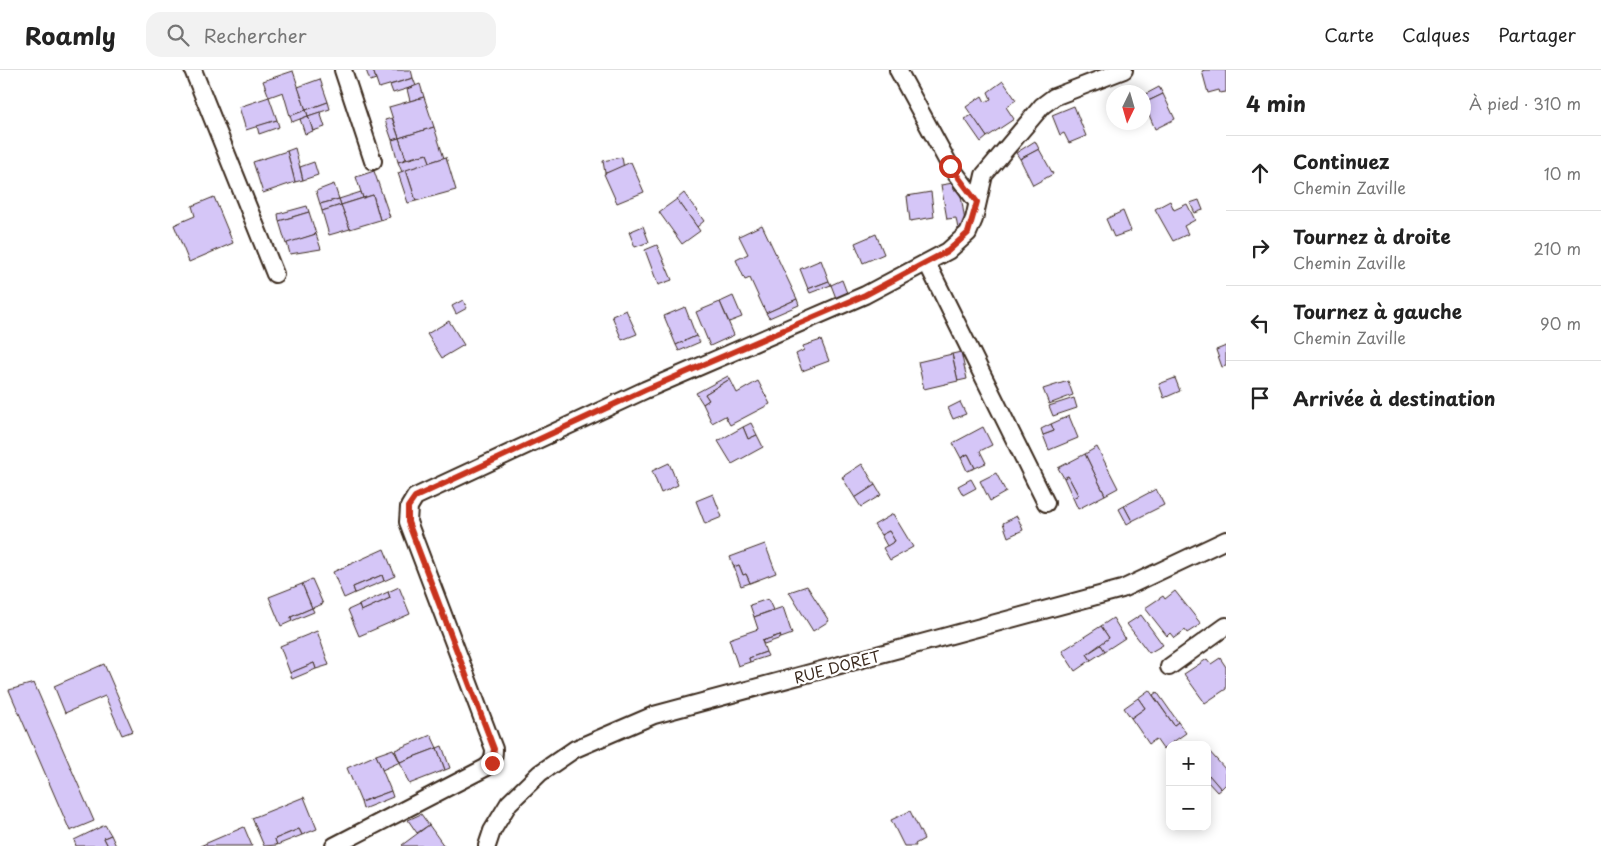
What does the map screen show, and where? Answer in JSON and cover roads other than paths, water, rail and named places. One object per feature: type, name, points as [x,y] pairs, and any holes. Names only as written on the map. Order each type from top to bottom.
[{"type":"street","points":[[192,70],[275,274]]},
{"type":"street","points":[[343,70],[373,161]]},
{"type":"street","points":[[898,70],[950,166],[977,202]]},
{"type":"street","points":[[334,846],[485,768],[492,763],[494,757],[494,749],[408,522],[408,507],[415,497],[645,390],[865,295],[948,251],[968,233],[984,175],[992,162],[1042,106],[1054,97],[1124,70]]},
{"type":"street","points":[[927,262],[1046,503]]},
{"type":"street","name":"RUE DORET","points":[[487,846],[492,831],[509,803],[540,773],[576,749],[654,715],[1122,589],[1226,540]]},
{"type":"street","points":[[1169,667],[1226,626]]}]
